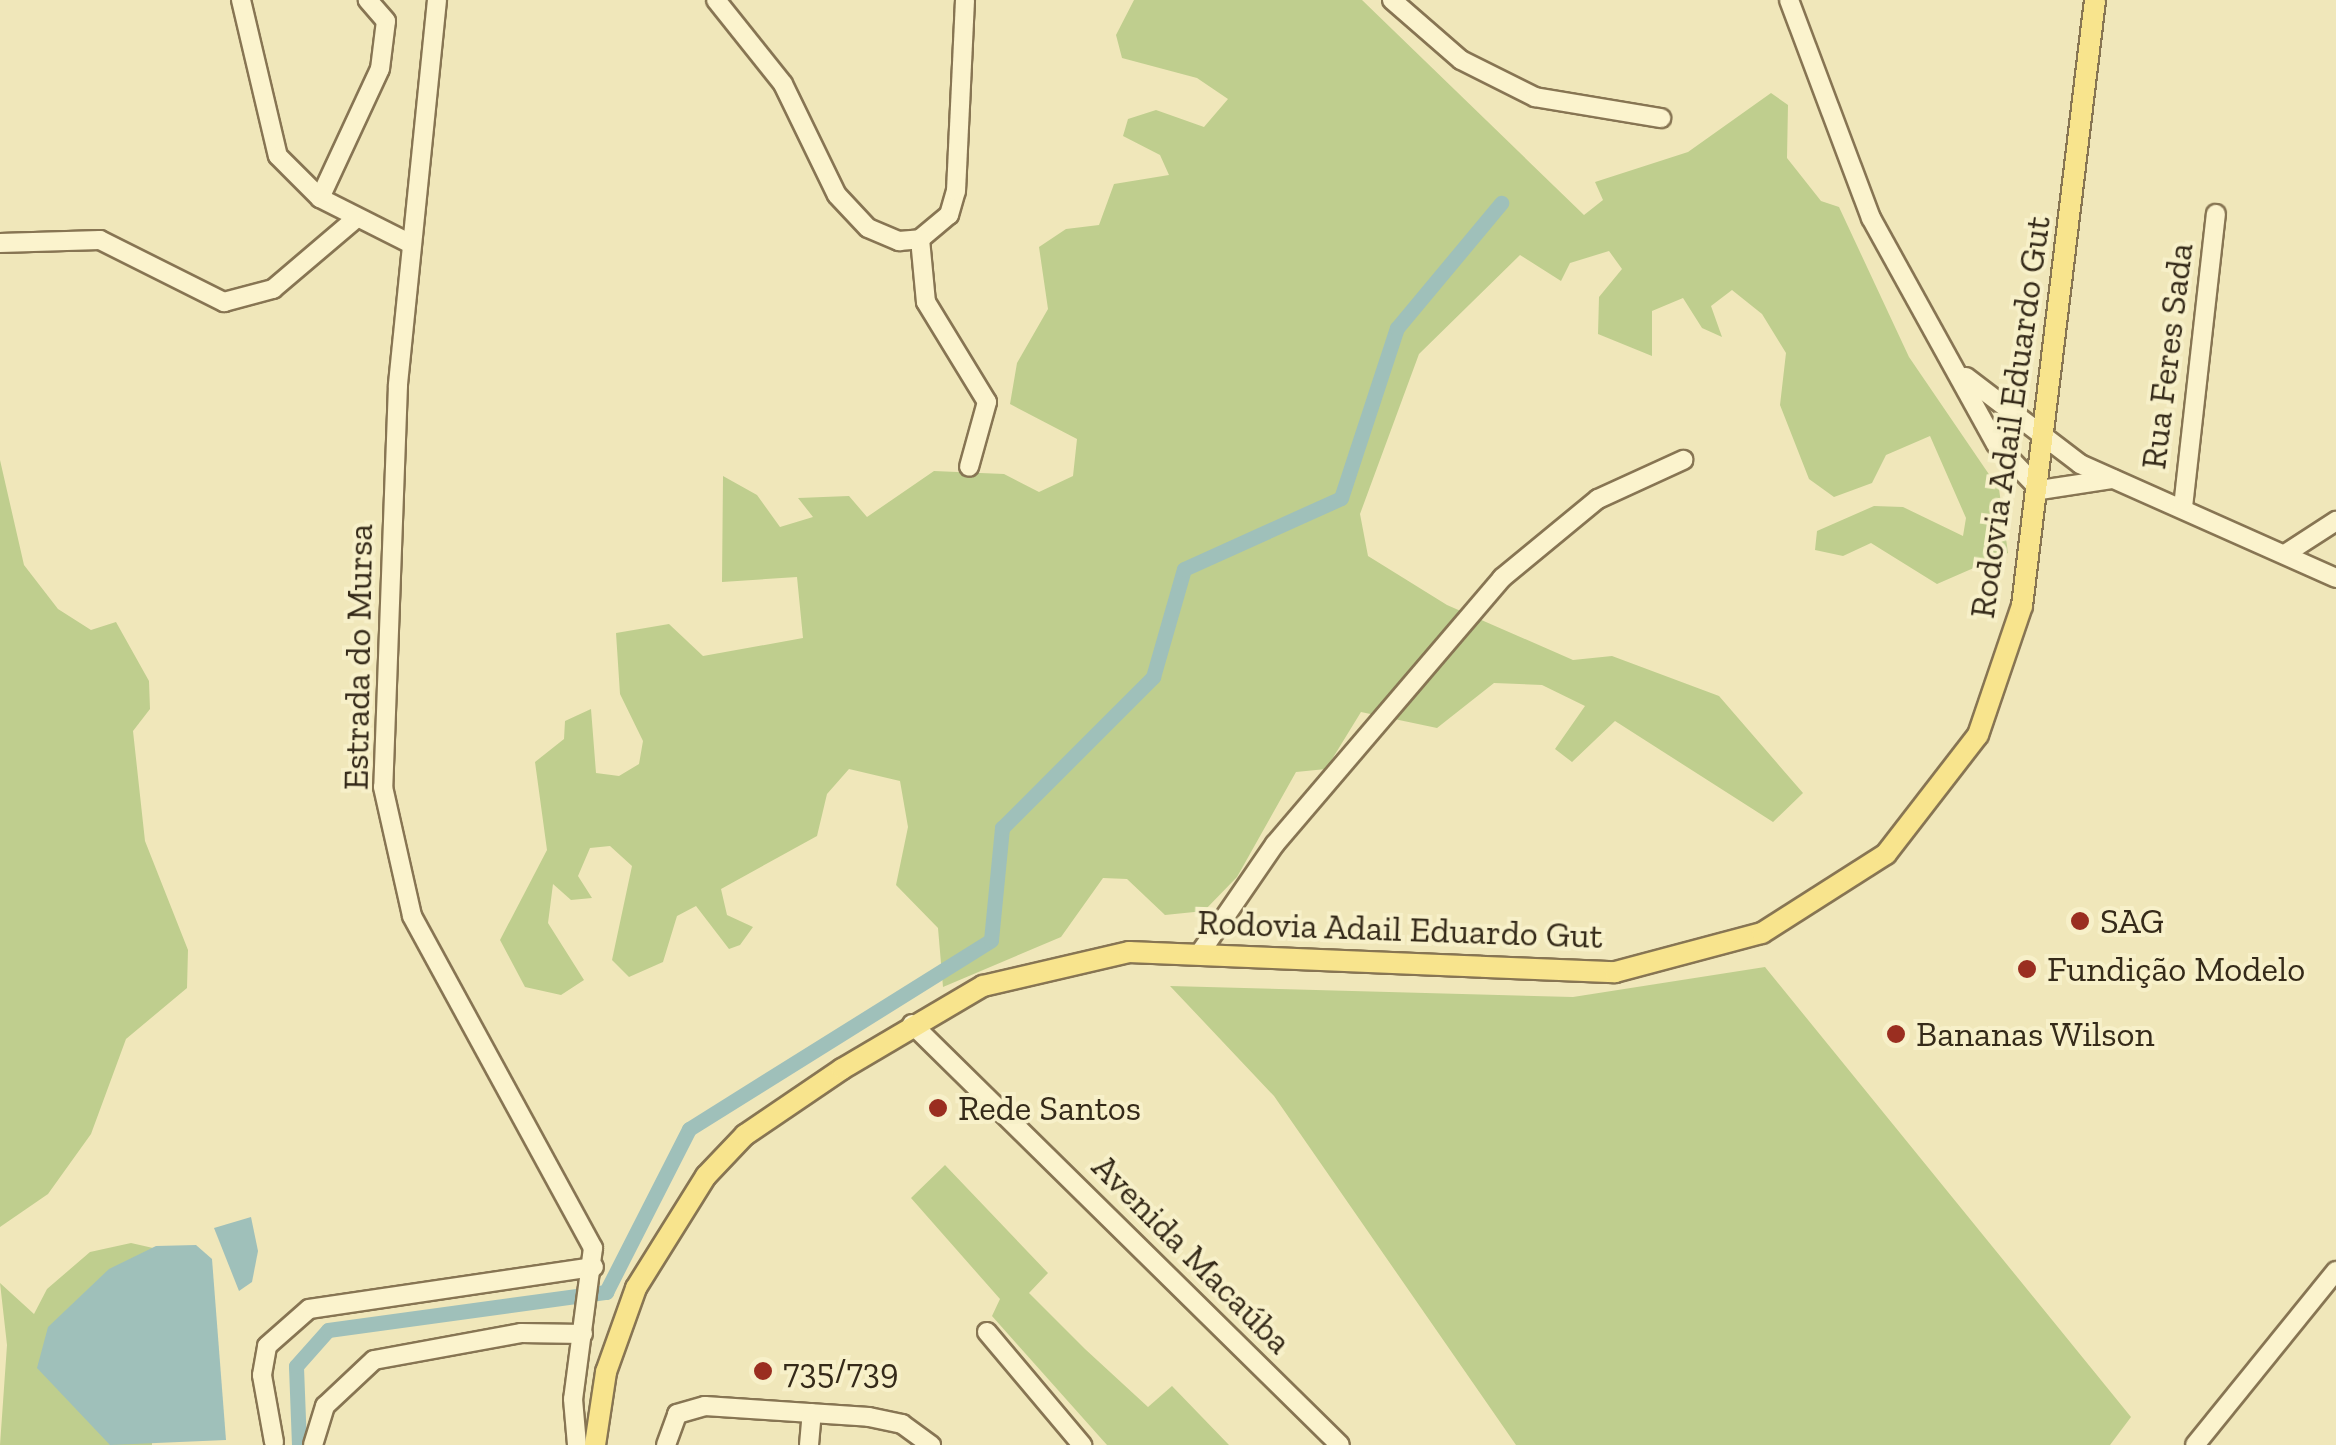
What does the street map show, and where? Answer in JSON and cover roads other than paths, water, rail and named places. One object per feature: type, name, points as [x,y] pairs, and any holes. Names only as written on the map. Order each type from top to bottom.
[{"type":"main road","name":"Rodovia Adail Eduardo Gut","points":[[595,1445],[618,1334],[677,1210],[745,1135],[912,1024],[983,986],[1079,957],[1200,953],[1614,972],[1717,950],[1792,920],[1886,854],[1978,735],[2022,606],[2040,490],[2094,0]]},
{"type":"street","points":[[242,0],[267,132],[320,198],[354,220],[411,244]]},
{"type":"street","points":[[368,0],[386,21]]},
{"type":"street","points":[[320,198],[365,116],[389,0]]},
{"type":"street","name":"Estrada do Mursa","points":[[437,0],[411,244],[383,786],[412,916],[586,1227],[594,1268],[583,1334],[577,1445]]},
{"type":"street","points":[[716,0],[784,84],[837,195],[868,228],[920,239]]},
{"type":"street","points":[[920,239],[949,215],[956,191],[965,0]]},
{"type":"street","points":[[1392,0],[1461,60],[1535,97],[1662,118]]},
{"type":"street","points":[[1789,0],[1870,218],[1996,444],[2040,490],[2113,478]]},
{"type":"street","name":"Rua Feres Sada","points":[[2182,507],[2216,214]]},
{"type":"street","points":[[0,243],[100,240],[224,302],[273,289],[354,220]]},
{"type":"street","points":[[920,239],[926,302],[987,402],[969,467]]},
{"type":"street","points":[[1952,362],[2045,439],[2113,478],[2336,578]]},
{"type":"street","points":[[1200,953],[1275,844],[1502,578],[1598,499],[1683,460]]},
{"type":"street","points":[[2285,554],[2336,521]]},
{"type":"street","name":"Avenida Macaúba","points":[[912,1024],[1332,1442]]},
{"type":"street","points":[[274,1442],[262,1375],[267,1346],[309,1309],[594,1268]]},
{"type":"street","points":[[2195,1445],[2336,1271]]},
{"type":"street","points":[[987,1332],[1082,1445]]},
{"type":"street","points":[[314,1445],[324,1406],[374,1360],[521,1333],[583,1334]]},
{"type":"street","points":[[666,1445],[685,1407],[902,1424],[931,1445]]},
{"type":"street","points":[[809,1445],[812,1414]]},
{"type":"water","points":[[251,1217],[258,1251],[252,1282],[239,1291],[214,1228]]},
{"type":"water","points":[[196,1245],[212,1259],[226,1440],[110,1445],[37,1368],[48,1327],[109,1269],[156,1246]]},
{"type":"waterway","points":[[299,1445],[296,1366],[328,1330],[606,1292],[689,1129],[991,940],[1002,828],[1153,677],[1184,569],[1341,498],[1397,328],[1501,203]]},
{"type":"place","name":"SAG","points":[[2080,921]]},
{"type":"place","name":"Fundição Modelo","points":[[2027,969]]},
{"type":"place","name":"Bananas Wilson","points":[[1896,1034]]},
{"type":"place","name":"Rede Santos","points":[[938,1108]]},
{"type":"place","name":"735/739","points":[[763,1371]]}]
